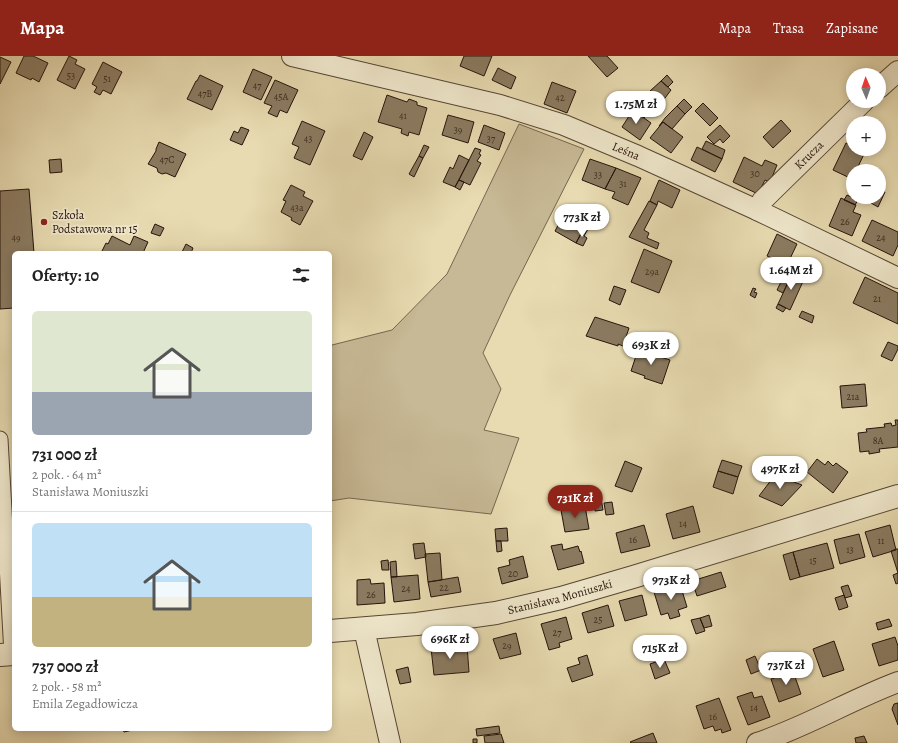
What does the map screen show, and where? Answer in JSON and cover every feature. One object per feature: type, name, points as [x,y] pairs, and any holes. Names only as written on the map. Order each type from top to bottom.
[{"type":"street","name":"Leśna","points":[[292,56],[500,105],[564,125],[638,156],[757,210],[898,278]]},
{"type":"street","points":[[886,82],[898,71]]},
{"type":"street","name":"Krucza","points":[[757,210],[762,201],[857,108]]},
{"type":"street","points":[[0,439],[9,655]]},
{"type":"street","name":"Stanisława Moniuszki","points":[[332,631],[458,620],[496,613],[554,599],[655,570],[898,496]]},
{"type":"street","points":[[364,629],[390,743]]},
{"type":"street","points":[[757,743],[776,737],[828,714],[870,692],[898,682]]},
{"type":"shaded area","points":[[519,124],[584,149],[510,295],[483,353],[501,389],[484,430],[519,438],[491,514],[349,498],[332,501],[332,345],[392,330],[447,274]]},
{"type":"building","points":[[24,56],[33,56],[48,63],[39,82],[16,73]]},
{"type":"building","points":[[69,56],[77,60],[75,64],[85,69],[75,89],[57,80]]},
{"type":"building","points":[[464,56],[492,56],[484,76],[460,66]]},
{"type":"building","points":[[588,56],[607,56],[618,68],[607,77]]},
{"type":"building","points":[[0,57],[11,62],[0,84]]},
{"type":"building","points":[[103,62],[122,72],[111,94],[103,90],[100,95],[94,92],[97,87],[92,84]]},
{"type":"building","points":[[498,68],[516,77],[511,89],[492,80]]},
{"type":"building","points":[[253,69],[272,77],[261,100],[243,92]]},
{"type":"building","points":[[200,75],[223,86],[212,110],[187,99]]},
{"type":"building","points":[[667,75],[673,82],[668,87],[661,81]]},
{"type":"building","points":[[275,80],[298,90],[287,113],[280,110],[277,117],[268,113],[272,106],[264,103]]},
{"type":"building","points":[[661,81],[671,90],[662,102],[659,99],[644,118],[633,110],[630,113],[638,102]]},
{"type":"building","points":[[552,82],[576,91],[567,113],[544,104]]},
{"type":"building","points":[[387,95],[407,102],[409,99],[417,102],[417,105],[427,108],[419,135],[409,132],[408,136],[401,133],[402,129],[378,122]]},
{"type":"building","points":[[684,99],[692,107],[685,114],[677,106]]},
{"type":"building","points":[[703,103],[718,118],[710,126],[695,111]]},
{"type":"building","points":[[677,106],[685,114],[672,129],[663,122],[659,126],[665,118]]},
{"type":"building","points":[[633,110],[651,123],[640,140],[622,127]]},
{"type":"building","points":[[448,115],[474,122],[468,143],[442,135]]},
{"type":"building","points":[[781,120],[791,131],[773,148],[763,137]]},
{"type":"building","points":[[302,121],[325,131],[310,165],[294,158],[299,147],[292,144]]},
{"type":"building","points":[[663,122],[683,137],[671,153],[650,138]]},
{"type":"building","points":[[484,125],[505,133],[499,150],[478,142]]},
{"type":"building","points":[[720,125],[730,136],[723,143],[720,139],[714,144],[707,137]]},
{"type":"building","points":[[241,127],[249,130],[242,145],[230,140],[234,131],[238,133]]},
{"type":"building","points":[[364,132],[373,137],[362,160],[353,156]]},
{"type":"building","points":[[706,141],[725,150],[722,159],[702,149]]},
{"type":"building","points":[[159,142],[186,154],[175,177],[166,173],[162,174],[158,172],[157,168],[148,164],[156,151]]},
{"type":"building","points":[[846,143],[846,156],[863,156],[859,164],[846,164],[846,176],[833,170]]},
{"type":"building","points":[[424,145],[429,147],[423,158],[419,156]]},
{"type":"building","points":[[697,147],[722,159],[715,172],[691,160]]},
{"type":"building","points":[[475,148],[481,150],[479,154],[481,155],[477,161],[481,163],[470,185],[459,180]]},
{"type":"building","points":[[459,155],[469,160],[455,187],[443,182],[450,167],[453,169]]},
{"type":"building","points":[[419,156],[423,158],[414,177],[409,174]]},
{"type":"building","points":[[744,157],[762,166],[765,160],[777,165],[770,182],[765,180],[758,194],[733,182]]},
{"type":"building","points":[[61,159],[62,172],[50,173],[49,160]]},
{"type":"building","points":[[590,159],[616,168],[605,189],[582,180]]},
{"type":"building","points":[[616,168],[641,178],[628,205],[612,198],[615,192],[605,189]]},
{"type":"building","points":[[459,180],[464,182],[460,190],[455,187]]},
{"type":"building","points":[[659,180],[680,190],[672,208],[658,201],[657,205],[650,201]]},
{"type":"building","points":[[291,185],[305,192],[303,196],[313,201],[300,225],[291,220],[292,218],[281,212],[286,201],[283,200]]},
{"type":"building","points":[[29,189],[34,251],[12,251],[12,308],[0,309],[0,191]]},
{"type":"building","points":[[841,198],[846,200],[846,204],[856,205],[853,212],[861,215],[852,236],[829,226]]},
{"type":"building","points":[[649,201],[657,205],[644,230],[649,233],[647,238],[659,243],[657,249],[629,237]]},
{"type":"building","points":[[566,212],[582,220],[583,218],[588,221],[584,228],[564,217]]},
{"type":"building","points":[[563,216],[584,228],[576,243],[555,231]]},
{"type":"building","points":[[872,220],[898,232],[898,245],[893,256],[862,241]]},
{"type":"building","points":[[155,224],[164,228],[160,236],[151,233]]},
{"type":"building","points":[[584,228],[588,229],[584,236],[587,238],[583,246],[576,243]]},
{"type":"building","points":[[777,234],[797,244],[787,265],[767,256]]},
{"type":"building","points":[[112,236],[130,245],[134,236],[148,242],[144,251],[102,251],[106,243],[108,244]]},
{"type":"building","points":[[186,244],[193,248],[192,251],[182,251]]},
{"type":"building","points":[[644,249],[672,261],[659,293],[631,282]]},
{"type":"building","points":[[793,272],[805,277],[790,310],[778,304]]},
{"type":"building","points":[[865,277],[898,293],[898,324],[853,303]]},
{"type":"building","points":[[782,280],[788,282],[783,293],[777,290]]},
{"type":"building","points":[[614,286],[626,290],[620,305],[609,300]]},
{"type":"building","points":[[753,288],[756,289],[754,292],[757,293],[755,298],[750,295]]},
{"type":"building","points":[[778,304],[786,308],[783,312],[776,308]]},
{"type":"building","points":[[802,311],[814,316],[812,323],[799,317]]},
{"type":"building","points":[[595,317],[629,328],[623,346],[618,344],[618,346],[586,336]]},
{"type":"building","points":[[647,336],[652,337],[650,342],[645,340]]},
{"type":"building","points":[[888,342],[898,346],[892,361],[881,356]]},
{"type":"building","points":[[638,350],[644,352],[645,350],[655,353],[654,355],[670,360],[662,384],[644,378],[645,376],[631,371]]},
{"type":"building","points":[[865,384],[867,406],[842,408],[840,386]]},
{"type":"building","points":[[895,420],[898,420],[898,447],[879,449],[880,452],[869,454],[869,451],[860,452],[858,433],[867,432],[866,429],[885,427],[884,424],[891,423],[892,426],[896,425]]},
{"type":"building","points":[[817,459],[825,465],[828,461],[833,466],[836,463],[848,472],[833,493],[807,472]]},
{"type":"building","points":[[722,460],[742,466],[738,477],[718,471]]},
{"type":"building","points":[[625,461],[642,468],[632,492],[615,486]]},
{"type":"building","points":[[766,464],[777,468],[775,475],[761,470],[762,467],[765,468]]},
{"type":"building","points":[[777,468],[788,471],[786,478],[775,475]]},
{"type":"building","points":[[718,471],[738,477],[733,494],[713,487]]},
{"type":"building","points":[[775,475],[802,485],[782,506],[759,496]]},
{"type":"building","points":[[601,498],[603,510],[595,511],[593,499]]},
{"type":"building","points":[[612,502],[614,514],[606,515],[604,503]]},
{"type":"building","points":[[585,506],[589,529],[565,532],[561,510]]},
{"type":"building","points":[[693,506],[700,532],[673,539],[666,514]]},
{"type":"building","points":[[644,525],[650,546],[621,553],[616,533]]},
{"type":"building","points":[[890,525],[896,550],[873,557],[865,532]]},
{"type":"building","points":[[507,528],[508,541],[496,541],[495,529]]},
{"type":"building","points":[[859,534],[865,557],[840,564],[834,540]]},
{"type":"building","points":[[496,541],[501,541],[502,551],[497,552]]},
{"type":"building","points":[[424,543],[426,557],[415,559],[413,544]]},
{"type":"building","points":[[827,543],[834,568],[800,577],[793,552]]},
{"type":"building","points":[[562,544],[563,550],[578,546],[584,563],[558,570],[551,546]]},
{"type":"building","points":[[898,549],[898,573],[891,551]]},
{"type":"building","points":[[793,552],[800,577],[790,580],[783,555]]},
{"type":"building","points":[[440,553],[442,580],[428,582],[425,554]]},
{"type":"building","points":[[523,556],[528,577],[502,584],[498,568],[510,565],[509,560]]},
{"type":"building","points":[[388,560],[389,570],[382,570],[381,561]]},
{"type":"building","points":[[396,561],[397,577],[391,577],[390,562]]},
{"type":"building","points":[[721,572],[726,587],[697,596],[692,581]]},
{"type":"building","points":[[898,573],[898,583],[896,584],[893,575]]},
{"type":"building","points":[[418,575],[420,599],[394,602],[391,577]]},
{"type":"building","points":[[458,577],[461,592],[431,597],[428,582]]},
{"type":"building","points":[[370,579],[371,584],[384,583],[385,603],[357,605],[357,580]]},
{"type":"building","points":[[680,584],[687,607],[678,610],[680,616],[670,619],[668,613],[661,615],[654,592]]},
{"type":"building","points":[[848,585],[852,596],[845,598],[841,587]]},
{"type":"building","points":[[642,595],[647,615],[625,621],[619,601]]},
{"type":"building","points":[[844,595],[848,607],[839,610],[835,598]]},
{"type":"building","points":[[608,605],[614,626],[588,633],[582,613]]},
{"type":"building","points":[[709,615],[712,626],[704,628],[700,618]]},
{"type":"building","points":[[566,617],[572,639],[559,643],[560,647],[549,650],[541,624]]},
{"type":"building","points":[[700,618],[705,631],[696,634],[691,620]]},
{"type":"building","points":[[889,619],[892,626],[878,630],[876,623]]},
{"type":"building","points":[[516,633],[521,654],[500,659],[493,639]]},
{"type":"building","points":[[895,637],[898,646],[898,660],[879,666],[872,644]]},
{"type":"building","points":[[834,641],[844,670],[823,677],[813,649]]},
{"type":"building","points":[[467,645],[469,672],[434,675],[431,648]]},
{"type":"building","points":[[587,655],[593,675],[572,682],[567,668],[580,664],[578,658]]},
{"type":"building","points":[[755,656],[761,670],[751,674],[746,660]]},
{"type":"building","points":[[664,659],[670,673],[655,679],[650,664]]},
{"type":"building","points":[[408,667],[411,682],[400,684],[396,670]]},
{"type":"building","points":[[793,671],[801,694],[779,702],[771,679]]},
{"type":"building","points":[[752,692],[754,698],[762,696],[770,717],[748,725],[737,697]]},
{"type":"building","points":[[719,698],[731,730],[722,733],[721,729],[715,731],[713,726],[704,729],[696,706]]},
{"type":"building","points":[[898,703],[898,725],[892,709],[894,704]]},
{"type":"building","points":[[499,726],[500,733],[477,736],[476,729]]},
{"type":"building","points":[[653,733],[657,743],[630,742]]},
{"type":"building","points":[[501,734],[504,743],[485,743],[484,736]]},
{"type":"building","points":[[864,736],[867,743],[856,743],[855,738]]},
{"type":"building","points":[[473,739],[477,739],[477,743],[473,743]]},
{"type":"place","name":"Szkoła Podstawowa nr 15","points":[[44,222]]}]
